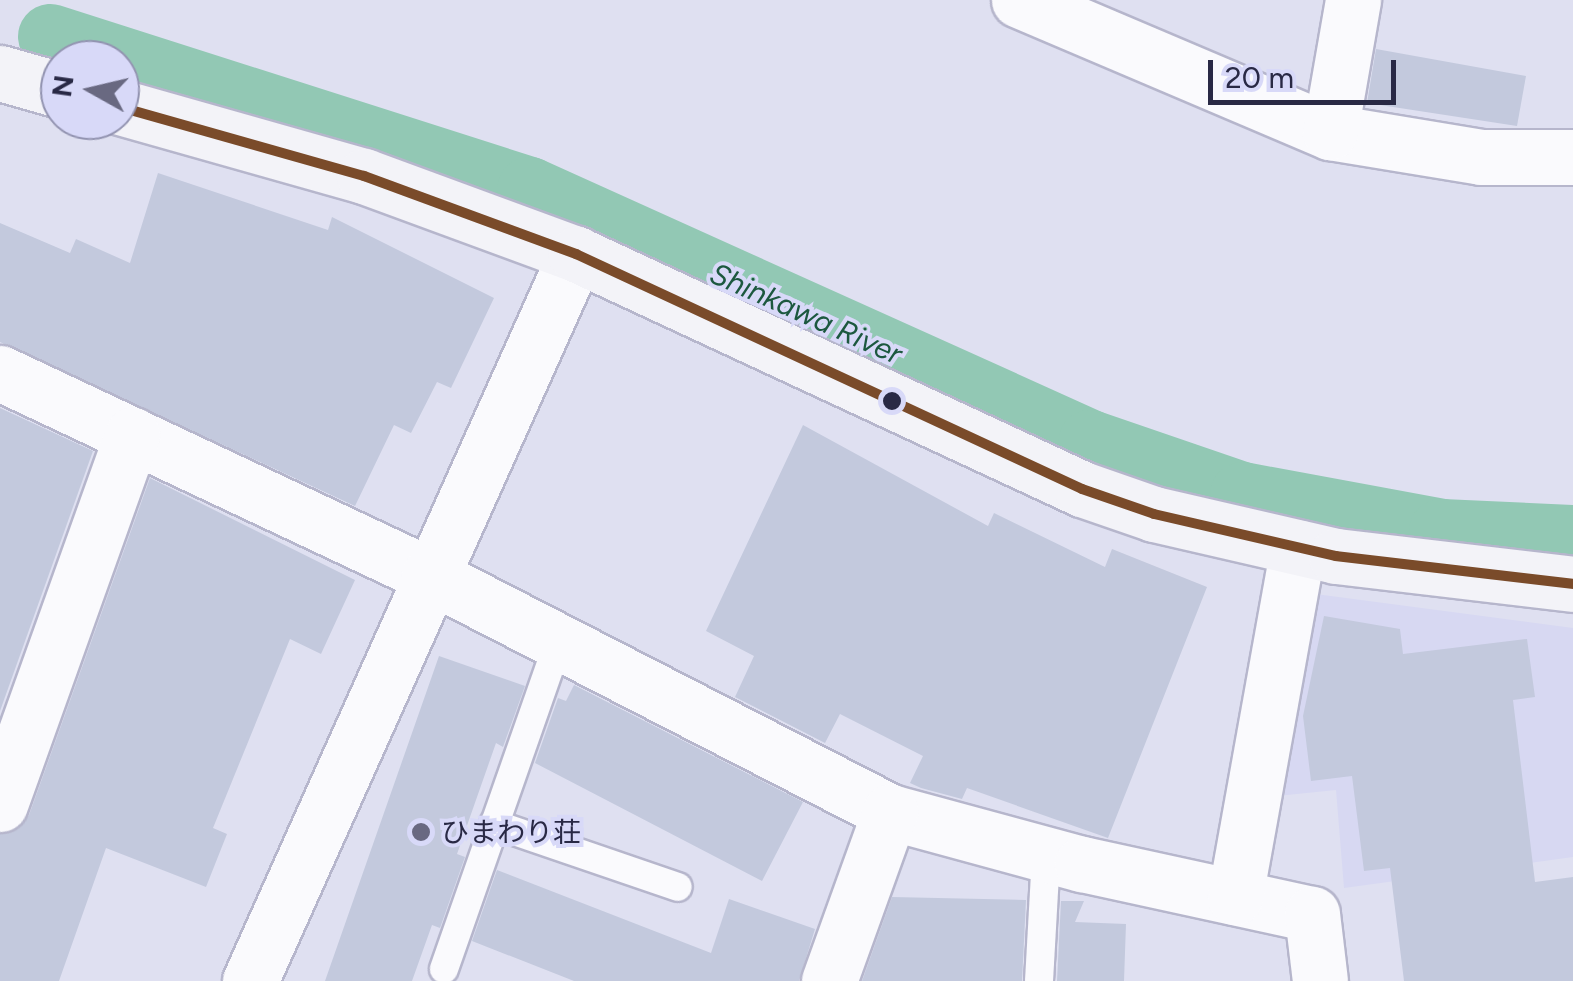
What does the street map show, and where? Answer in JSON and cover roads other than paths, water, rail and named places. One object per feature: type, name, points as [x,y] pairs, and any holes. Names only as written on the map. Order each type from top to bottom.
[{"type":"street","points":[[1019,0],[1330,132],[1481,158],[1573,157]]},
{"type":"street","points":[[1330,132],[1353,0]]},
{"type":"street","points":[[0,73],[40,84]]},
{"type":"street","points":[[140,113],[364,176],[576,254],[1082,489],[1298,548],[1408,568],[1573,584]]},
{"type":"street","points":[[250,981],[429,574],[576,254]]},
{"type":"street","points":[[0,373],[429,574],[890,812],[1046,854],[1312,914],[1320,981]]},
{"type":"street","points":[[0,804],[132,435]]},
{"type":"street","points":[[1235,897],[1298,548]]},
{"type":"street","points":[[830,981],[890,812]]},
{"type":"lane","points":[[444,969],[559,641]]},
{"type":"lane","points":[[494,824],[678,887]]},
{"type":"lane","points":[[1040,981],[1046,854]]},
{"type":"waterway","name":"Shinkawa River","points":[[50,36],[529,189],[1090,442],[1242,494],[1441,531],[1573,537]]},
{"type":"place","name":"ひまわり荘","points":[[421,832]]}]
